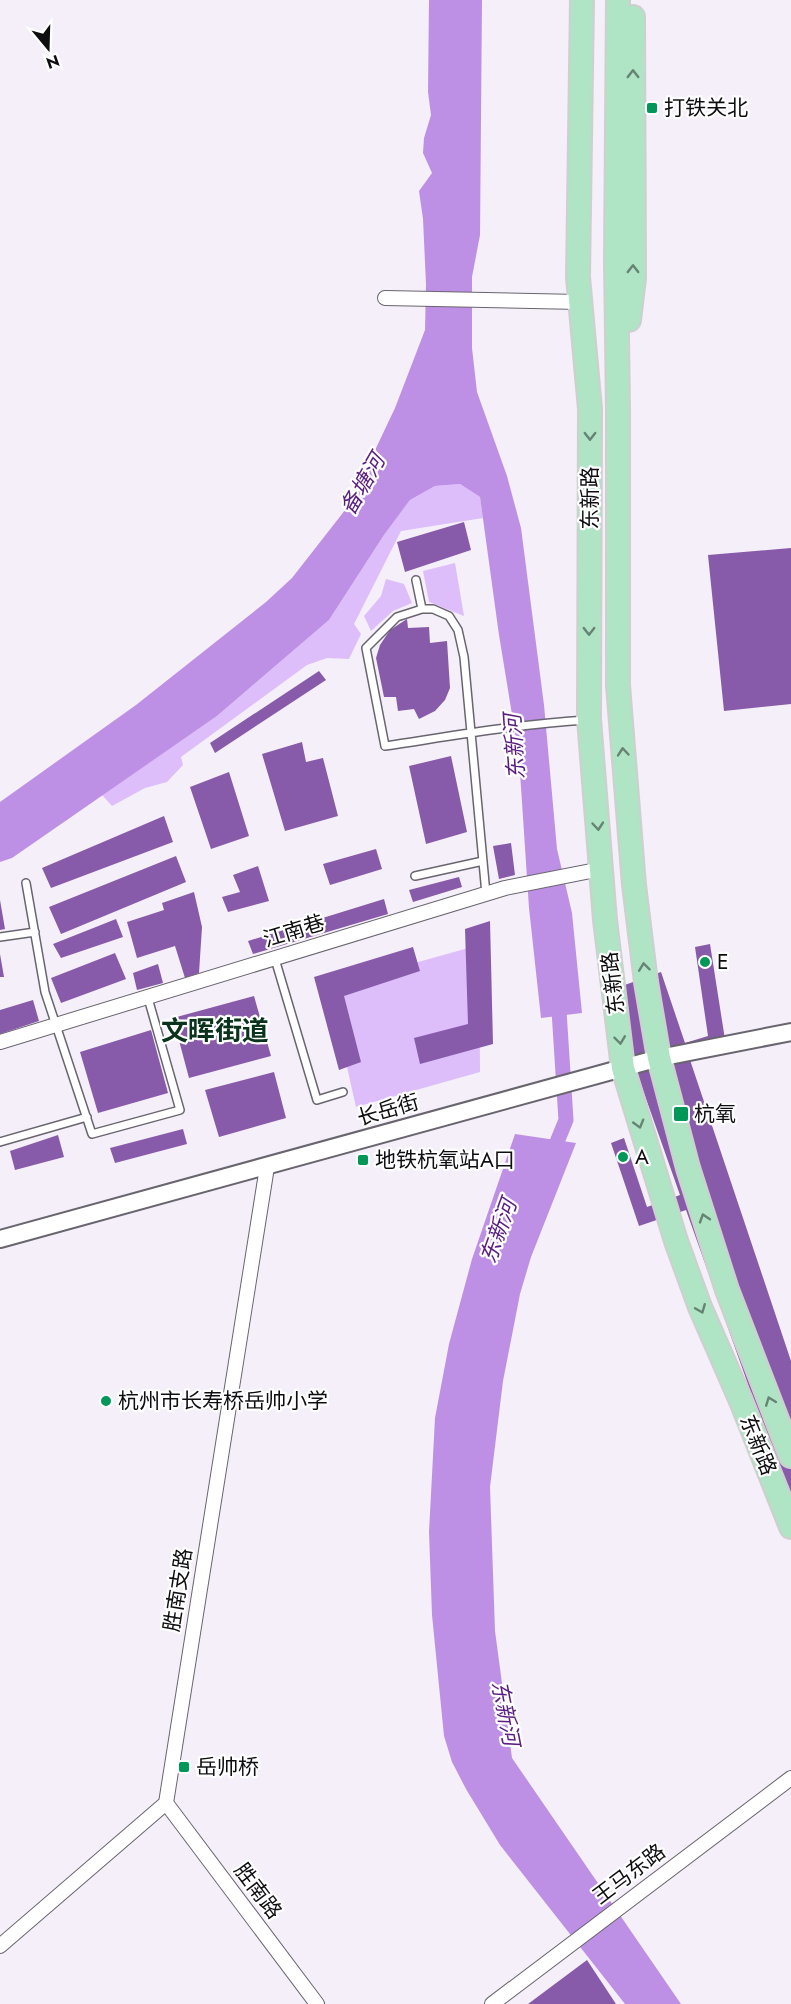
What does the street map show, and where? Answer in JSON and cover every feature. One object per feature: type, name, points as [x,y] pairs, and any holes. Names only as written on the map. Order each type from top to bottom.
[{"type":"main road","name":"东新路","points":[[582,0],[578,277],[590,409]]},
{"type":"main road","name":"东新路","points":[[595,0],[589,719],[605,920],[624,1068],[676,1241],[700,1307],[741,1401],[791,1527]]},
{"type":"main road","name":"东新路","points":[[618,0],[616,194],[618,685],[634,885],[646,982],[659,1058],[688,1168],[727,1290],[791,1456]]},
{"type":"main road","name":"东新路","points":[[618,411],[633,278],[633,0]]},
{"type":"street","points":[[385,298],[580,302]]},
{"type":"street","name":"江南巷","points":[[0,1042],[505,888],[601,869]]},
{"type":"street","name":"长岳街","points":[[0,1239],[659,1058],[791,1032]]},
{"type":"street","name":"胜南支路","points":[[166,1803],[267,1167]]},
{"type":"street","name":"王马东路","points":[[492,2004],[791,1778]]},
{"type":"street","points":[[0,1946],[166,1803]]},
{"type":"street","name":"胜南路","points":[[166,1803],[317,2004]]},
{"type":"lane","points":[[416,580],[422,609]]},
{"type":"lane","points":[[486,894],[471,734],[464,657],[458,630],[449,616],[433,609],[422,609],[398,617],[366,648],[385,746],[471,734],[554,722],[589,719]]},
{"type":"lane","points":[[415,876],[483,861]]},
{"type":"lane","points":[[26,884],[45,992],[92,1134],[180,1110],[148,998]]},
{"type":"lane","points":[[0,937],[35,932]]},
{"type":"lane","points":[[274,959],[317,1100],[343,1092]]},
{"type":"lane","points":[[0,1142],[87,1117]]},
{"type":"shaded area","points":[[460,484],[480,497],[483,518],[401,531],[354,624],[361,634],[349,659],[327,658],[307,665],[181,757],[183,765],[167,782],[145,788],[112,806],[102,795],[217,716],[329,620],[384,535],[410,500],[435,486]]},
{"type":"shaded area","points":[[455,563],[464,616],[429,602],[423,571]]},
{"type":"shaded area","points":[[386,579],[404,584],[412,603],[393,611],[371,631],[364,616],[381,596]]},
{"type":"shaded area","points":[[479,945],[480,1072],[356,1107],[329,987]]},
{"type":"water","name":"备塘河","points":[[429,0],[482,0],[480,235],[472,277],[472,348],[477,392],[507,476],[521,528],[544,705],[557,849],[572,913],[582,1013],[541,1018],[529,908],[519,757],[480,497],[460,484],[435,486],[410,500],[384,535],[329,620],[217,716],[12,858],[0,862],[0,802],[136,705],[266,602],[292,578],[349,505],[395,408],[425,330],[426,284],[423,219],[419,191],[432,173],[423,153],[424,138],[431,115],[428,92]]},
{"type":"water","points":[[515,1134],[576,1143],[531,1257],[520,1294],[503,1381],[490,1487],[495,1631],[512,1758],[681,2004],[625,2004],[500,1845],[452,1762],[444,1736],[432,1615],[429,1532],[435,1418],[449,1344],[472,1259]]},
{"type":"building","points":[[464,522],[471,550],[405,572],[397,542]]},
{"type":"building","points":[[791,548],[791,704],[724,711],[708,555]]},
{"type":"building","points":[[407,619],[408,628],[429,627],[430,643],[447,641],[450,688],[445,700],[435,711],[419,719],[414,709],[398,711],[396,697],[384,697],[376,658],[380,645],[390,630]]},
{"type":"building","points":[[319,671],[326,680],[215,753],[210,743]]},
{"type":"building","points":[[302,742],[306,762],[323,758],[338,816],[285,831],[262,754]]},
{"type":"building","points":[[451,756],[467,832],[426,844],[409,766]]},
{"type":"building","points":[[229,772],[249,836],[211,849],[190,787]]},
{"type":"building","points":[[164,816],[173,842],[51,888],[42,868]]},
{"type":"building","points":[[511,843],[515,875],[499,879],[493,846]]},
{"type":"building","points":[[376,849],[382,869],[330,885],[323,864]]},
{"type":"building","points":[[176,856],[186,882],[61,934],[49,907]]},
{"type":"building","points":[[258,866],[269,901],[228,912],[222,897],[240,892],[233,875]]},
{"type":"building","points":[[459,877],[462,887],[413,902],[409,890]]},
{"type":"building","points":[[194,892],[202,927],[199,973],[185,978],[175,946],[137,958],[127,922],[164,910],[162,903]]},
{"type":"building","points":[[384,899],[388,914],[253,954],[248,941]]},
{"type":"building","points":[[0,900],[5,929],[0,930]]},
{"type":"building","points":[[116,919],[123,937],[61,958],[53,944]]},
{"type":"building","points":[[490,921],[493,1044],[420,1064],[414,1038],[468,1024],[465,929]]},
{"type":"building","name":"杭氧","points":[[710,944],[726,1046],[689,1057],[791,1361],[791,1505],[686,1210],[639,1226],[611,1143],[624,1138],[647,1207],[680,1195],[608,991],[661,972],[685,1043],[708,1036],[695,947]]},
{"type":"building","points":[[413,947],[420,971],[344,996],[361,1062],[339,1070],[314,977]]},
{"type":"building","points":[[115,953],[126,979],[61,1003],[51,978]]},
{"type":"building","points":[[0,954],[4,977],[0,977]]},
{"type":"building","points":[[158,964],[163,983],[137,990],[133,973]]},
{"type":"building","points":[[254,996],[271,1056],[189,1078],[173,1018]]},
{"type":"building","points":[[33,1000],[39,1021],[0,1034],[0,1010]]},
{"type":"building","points":[[151,1030],[168,1093],[98,1113],[80,1052]]},
{"type":"building","points":[[274,1072],[286,1118],[219,1137],[205,1090]]},
{"type":"building","points":[[183,1129],[187,1144],[115,1163],[110,1148]]},
{"type":"building","points":[[58,1135],[64,1157],[15,1170],[10,1151]]},
{"type":"building","points":[[587,1960],[616,2004],[528,2004]]},
{"type":"waterway","name":"东新河","points":[[550,1159],[566,1120],[558,995]]},
{"type":"place","name":"打铁关北","points":[[652,108]]},
{"type":"place","name":"E","points":[[705,962]]},
{"type":"place","name":"杭氧","points":[[681,1114]]},
{"type":"place","name":"A","points":[[623,1157]]},
{"type":"place","name":"地铁杭氧站A口","points":[[363,1160]]},
{"type":"place","name":"杭州市长寿桥岳帅小学","points":[[106,1401]]},
{"type":"place","name":"岳帅桥","points":[[184,1767]]},
{"type":"district","name":"文晖街道","points":[[215,1030]]}]
